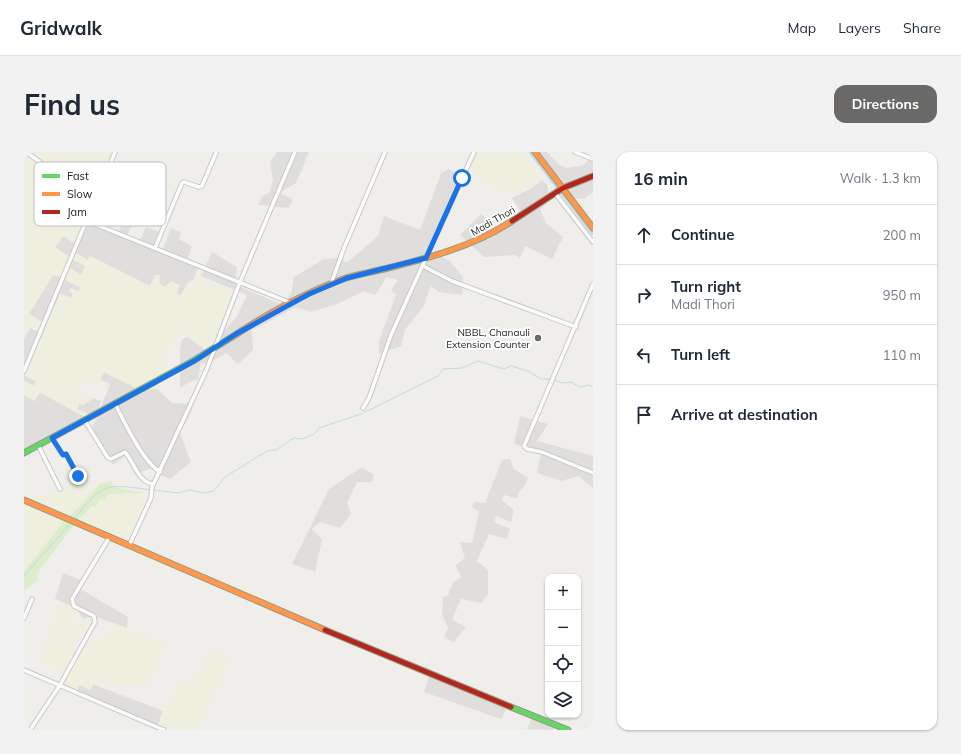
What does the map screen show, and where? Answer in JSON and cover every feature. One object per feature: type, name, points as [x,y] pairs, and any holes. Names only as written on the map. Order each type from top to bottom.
[{"type":"street","points":[[26,152],[40,162]]},
{"type":"street","points":[[111,162],[115,152]]},
{"type":"street","points":[[129,546],[152,493],[152,485],[160,472],[206,371],[240,282],[296,152]]},
{"type":"street","points":[[331,284],[344,248],[385,152]]},
{"type":"street","points":[[362,408],[369,398],[391,335],[474,152]]},
{"type":"street","points":[[535,152],[593,242]]},
{"type":"street","points":[[575,152],[593,158]]},
{"type":"street","points":[[166,222],[182,183],[184,182],[199,188],[202,186],[216,153]]},
{"type":"street","name":"Madi Thori","points":[[24,453],[213,350],[236,334],[331,284],[347,278],[426,258],[470,244],[496,231],[560,190],[593,176]]},
{"type":"street","points":[[560,190],[593,228]]},
{"type":"street","points":[[24,371],[85,226]]},
{"type":"street","points":[[100,226],[292,304]]},
{"type":"street","points":[[155,248],[164,226]]},
{"type":"street","points":[[423,266],[452,281],[576,328]]},
{"type":"street","points":[[593,284],[576,328],[524,446],[527,449],[542,452],[593,474]]},
{"type":"street","points":[[114,404],[136,442],[152,465],[160,472]]},
{"type":"street","points":[[85,421],[108,458],[111,459],[125,452],[141,478],[152,485]]},
{"type":"street","points":[[52,438],[63,455],[66,454],[78,476]]},
{"type":"street","points":[[38,446],[60,489]]},
{"type":"street","points":[[24,500],[284,613],[568,730]]},
{"type":"street","points":[[30,730],[60,685],[95,622],[94,616],[74,606],[72,599],[109,538]]},
{"type":"street","points":[[24,618],[32,599]]},
{"type":"street","points":[[24,670],[164,730]]},
{"type":"shaded area","points":[[277,152],[309,152],[296,183],[279,193],[293,199],[289,208],[258,205],[262,196],[269,193],[273,181],[270,162]]},
{"type":"shaded area","points":[[538,152],[547,152],[559,165],[567,168],[584,165],[589,158],[575,152],[593,152],[593,193],[585,199],[571,198]]},
{"type":"shaded area","points":[[449,169],[462,178],[427,258],[439,256],[449,260],[463,277],[462,295],[439,292],[431,286],[423,307],[405,330],[401,346],[379,354],[379,341],[396,295],[391,290],[398,280],[387,277],[375,295],[364,291],[337,304],[311,312],[296,307],[252,330],[253,350],[238,364],[226,353],[208,364],[201,363],[198,379],[180,387],[180,349],[182,339],[188,337],[207,351],[237,316],[247,295],[201,276],[212,252],[237,267],[235,285],[281,304],[291,294],[294,277],[324,259],[338,258],[345,262],[349,261],[378,236],[384,216],[420,230],[441,173]]},
{"type":"shaded area","points":[[542,180],[547,185],[550,199],[540,210],[546,223],[563,237],[552,259],[525,246],[520,258],[515,255],[484,257],[460,235],[481,214],[497,227],[521,212],[512,198],[530,189]]},
{"type":"shaded area","points":[[85,226],[108,226],[107,228],[118,233],[121,226],[132,226],[127,236],[140,240],[146,227],[161,233],[155,247],[162,251],[171,228],[181,232],[179,239],[192,247],[187,260],[199,265],[193,280],[187,284],[181,295],[176,294],[179,285],[165,287],[159,283],[160,275],[155,275],[150,286],[90,256],[88,260],[76,254],[85,266],[81,275],[81,287],[79,292],[71,288],[73,294],[71,298],[60,294],[25,376],[36,381],[34,386],[24,381],[24,339],[30,328],[29,314],[53,274],[61,277],[55,247],[63,236],[77,245]]},
{"type":"shaded area","points":[[104,372],[136,388],[157,389],[172,403],[191,404],[188,407],[193,408],[180,433],[191,462],[170,479],[158,474],[161,465],[135,474],[125,456],[113,465],[92,428],[110,385],[100,380]]},
{"type":"shaded area","points":[[39,392],[85,417],[77,409],[79,404],[83,405],[93,398],[101,401],[96,415],[24,453],[24,395],[35,401]]},
{"type":"shaded area","points":[[520,416],[548,424],[537,441],[593,456],[593,488],[579,476],[561,481],[537,473],[541,452],[514,444]]},
{"type":"shaded area","points":[[510,459],[514,469],[528,478],[525,486],[519,492],[517,498],[504,495],[502,500],[514,510],[511,522],[496,516],[494,522],[510,529],[507,539],[489,534],[477,561],[488,570],[488,594],[481,603],[461,599],[452,620],[466,627],[454,642],[444,637],[448,628],[442,614],[443,597],[448,595],[453,583],[461,577],[456,565],[465,558],[460,542],[472,543],[479,512],[472,507],[474,502],[485,503],[502,460]]},
{"type":"shaded area","points":[[362,467],[374,475],[372,482],[357,482],[347,503],[351,514],[340,528],[320,522],[312,529],[322,539],[315,572],[292,564],[329,489]]},
{"type":"shaded area","points":[[63,573],[83,581],[79,588],[128,617],[127,628],[94,616],[83,619],[77,609],[55,599]]},
{"type":"shaded area","points":[[430,673],[507,708],[501,719],[424,692]]},
{"type":"shaded area","points":[[93,684],[163,711],[157,727],[77,692],[79,685]]},
{"type":"shaded area","points":[[533,716],[556,725],[553,730],[527,729]]},
{"type":"green space","points":[[24,152],[112,152],[108,162],[34,162],[34,226],[83,226],[76,244],[63,236],[55,247],[70,257],[61,277],[53,275],[29,314],[43,322],[38,332],[30,328],[24,339]]},
{"type":"green space","points":[[477,152],[521,152],[542,179],[537,184],[527,187],[523,183],[520,185],[524,190],[516,195],[508,189],[504,193],[469,170]]},
{"type":"green space","points":[[76,253],[88,260],[90,256],[150,286],[155,275],[160,275],[159,284],[165,287],[171,281],[180,285],[176,293],[181,295],[187,284],[193,281],[198,268],[204,270],[201,276],[206,281],[234,290],[212,346],[204,347],[183,334],[177,337],[179,342],[174,347],[170,346],[164,357],[166,358],[163,364],[158,364],[168,370],[136,388],[104,372],[100,380],[110,384],[108,389],[82,378],[76,392],[93,398],[83,405],[79,404],[77,409],[90,414],[85,417],[40,392],[34,401],[24,395],[24,381],[34,386],[36,381],[25,376],[60,294],[71,298],[73,294],[69,292],[71,288],[78,292],[81,288],[65,280],[70,268],[81,275],[85,266],[73,260]]},
{"type":"green space","points":[[112,481],[113,487],[145,493],[109,494],[104,500],[100,499],[96,507],[92,506],[77,521],[70,516],[100,484]]},
{"type":"green space","points":[[100,484],[70,516],[28,499],[32,495],[43,496],[59,490],[82,485]]},
{"type":"green space","points":[[115,492],[145,493],[149,495],[129,543],[77,521],[100,499],[104,499],[107,495]]},
{"type":"green space","points":[[24,503],[65,520],[24,571]]},
{"type":"green space","points":[[65,520],[74,525],[36,575],[39,579],[24,591],[24,571]]},
{"type":"green space","points":[[61,602],[74,607],[73,611],[76,612],[73,622],[79,625],[83,619],[88,621],[91,616],[94,620],[87,635],[79,632],[73,648],[78,650],[65,672],[38,659]]},
{"type":"green space","points":[[113,623],[165,644],[148,686],[125,684],[109,685],[112,676],[108,678],[105,685],[93,684],[90,690],[79,685],[76,690],[63,684],[90,638],[105,639]]},
{"type":"green space","points":[[209,648],[231,658],[198,730],[169,730],[158,725],[180,681],[192,686]]},
{"type":"waterway","points":[[530,152],[593,234]]},
{"type":"waterway","points":[[154,490],[178,493],[190,490],[203,493],[214,491],[225,477],[267,451],[276,450],[294,438],[302,439],[314,434],[319,428],[361,414],[438,376],[443,369],[462,368],[478,361],[504,369],[511,366],[528,371],[541,379],[551,379],[563,383],[571,382],[580,387],[589,385],[593,387]]},
{"type":"waterway","points":[[75,518],[93,497],[100,491],[107,488],[115,486],[151,490]]},
{"type":"waterway","points":[[24,576],[69,525]]},
{"type":"traffic: fast","points":[[24,453],[193,361],[232,337]]},
{"type":"traffic: fast","points":[[511,707],[568,730]]},
{"type":"traffic: slow","points":[[535,152],[593,228]]},
{"type":"traffic: slow","points":[[232,337],[287,304],[316,290],[351,277],[434,256],[482,238],[512,221]]},
{"type":"traffic: slow","points":[[24,500],[325,630]]},
{"type":"traffic: jam","points":[[512,221],[563,188],[593,176]]},
{"type":"traffic: jam","points":[[325,630],[511,707]]},
{"type":"place","name":"NBBL, Chanauli Extension Counter","points":[[538,338]]},
{"type":"route","points":[[78,476],[66,454],[63,455],[52,438],[194,361],[236,334],[309,294],[347,278],[426,258],[462,178]]}]
